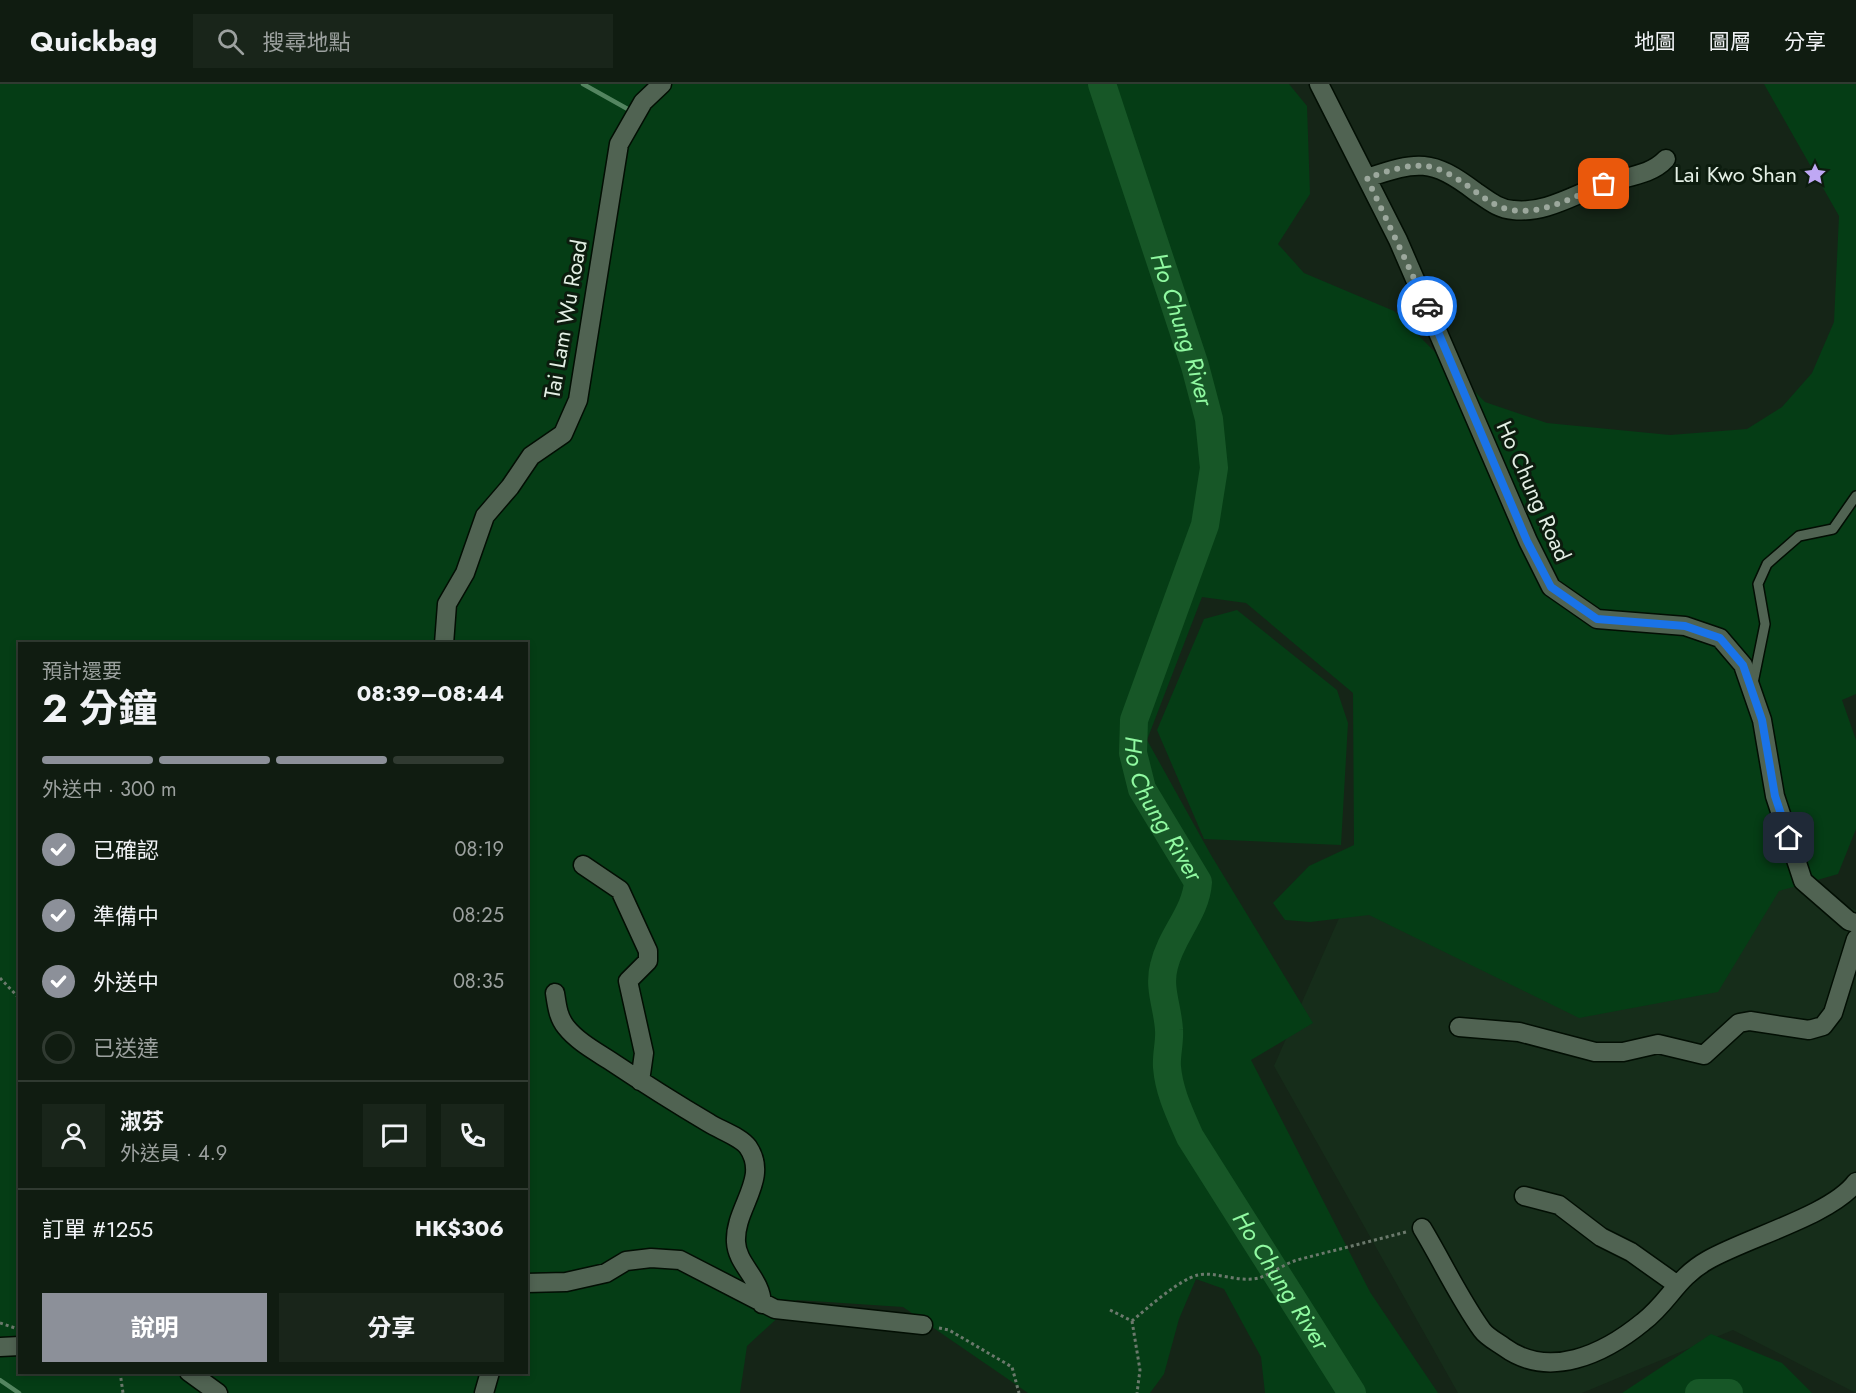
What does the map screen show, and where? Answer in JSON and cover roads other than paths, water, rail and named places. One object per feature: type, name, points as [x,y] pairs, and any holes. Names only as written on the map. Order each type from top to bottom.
[{"type":"street","name":"Tai Lam Wu Road","points":[[444,642],[447,604],[465,573],[485,516],[510,487],[531,456],[563,434],[578,400],[619,144],[643,102],[662,84]]},
{"type":"street","name":"Ho Chung Road","points":[[1319,84],[1398,240],[1527,541],[1551,587],[1597,619],[1685,626],[1720,638],[1743,665],[1752,687],[1762,720],[1775,796],[1803,881],[1849,921],[1856,922]]},
{"type":"street","points":[[1367,178],[1408,164],[1425,165],[1444,171],[1493,205],[1513,210],[1540,210],[1604,184],[1655,171],[1666,159]]},
{"type":"street","points":[[583,865],[620,890],[648,951],[648,961],[628,981],[644,1053],[640,1081]]},
{"type":"street","points":[[1459,1027],[1519,1032],[1595,1052],[1623,1052],[1658,1044],[1692,1054],[1704,1055],[1739,1023],[1750,1021],[1809,1030],[1823,1026],[1833,1013],[1856,939]]},
{"type":"street","points":[[555,993],[558,1015],[566,1028],[640,1081],[747,1145],[756,1162],[757,1173],[738,1222],[736,1243],[739,1253],[761,1291],[762,1304]]},
{"type":"street","points":[[1422,1228],[1483,1332],[1520,1359],[1553,1363],[1590,1355],[1624,1338],[1651,1316],[1676,1284],[1693,1269],[1720,1252],[1778,1229],[1835,1201],[1856,1182]]},
{"type":"street","points":[[1524,1196],[1559,1205],[1601,1237],[1631,1252],[1676,1284]]},
{"type":"street","points":[[528,1283],[566,1282],[606,1273],[626,1261],[651,1258],[680,1260],[775,1309],[923,1325]]},
{"type":"street","points":[[0,1347],[18,1346]]},
{"type":"street","points":[[192,1374],[218,1393]]},
{"type":"street","points":[[484,1393],[489,1374]]},
{"type":"lane","points":[[1752,687],[1765,624],[1758,584],[1767,564],[1799,536],[1833,529],[1856,496]]},
{"type":"waterway","points":[[583,84],[633,112]]},
{"type":"waterway","name":"Ho Chung River","points":[[1102,84],[1195,366],[1209,419],[1214,468],[1205,525],[1134,720],[1133,753],[1142,789],[1198,882],[1193,904],[1167,955],[1162,974],[1169,1030],[1168,1076],[1190,1137],[1352,1393]]},
{"type":"waterway","points":[[0,1380],[19,1393]]},
{"type":"waterway","name":"Ho Chung River","points":[[1699,1393],[1729,1393]]},
{"type":"place","name":"Lai Kwo Shan","points":[[1815,174]]}]
